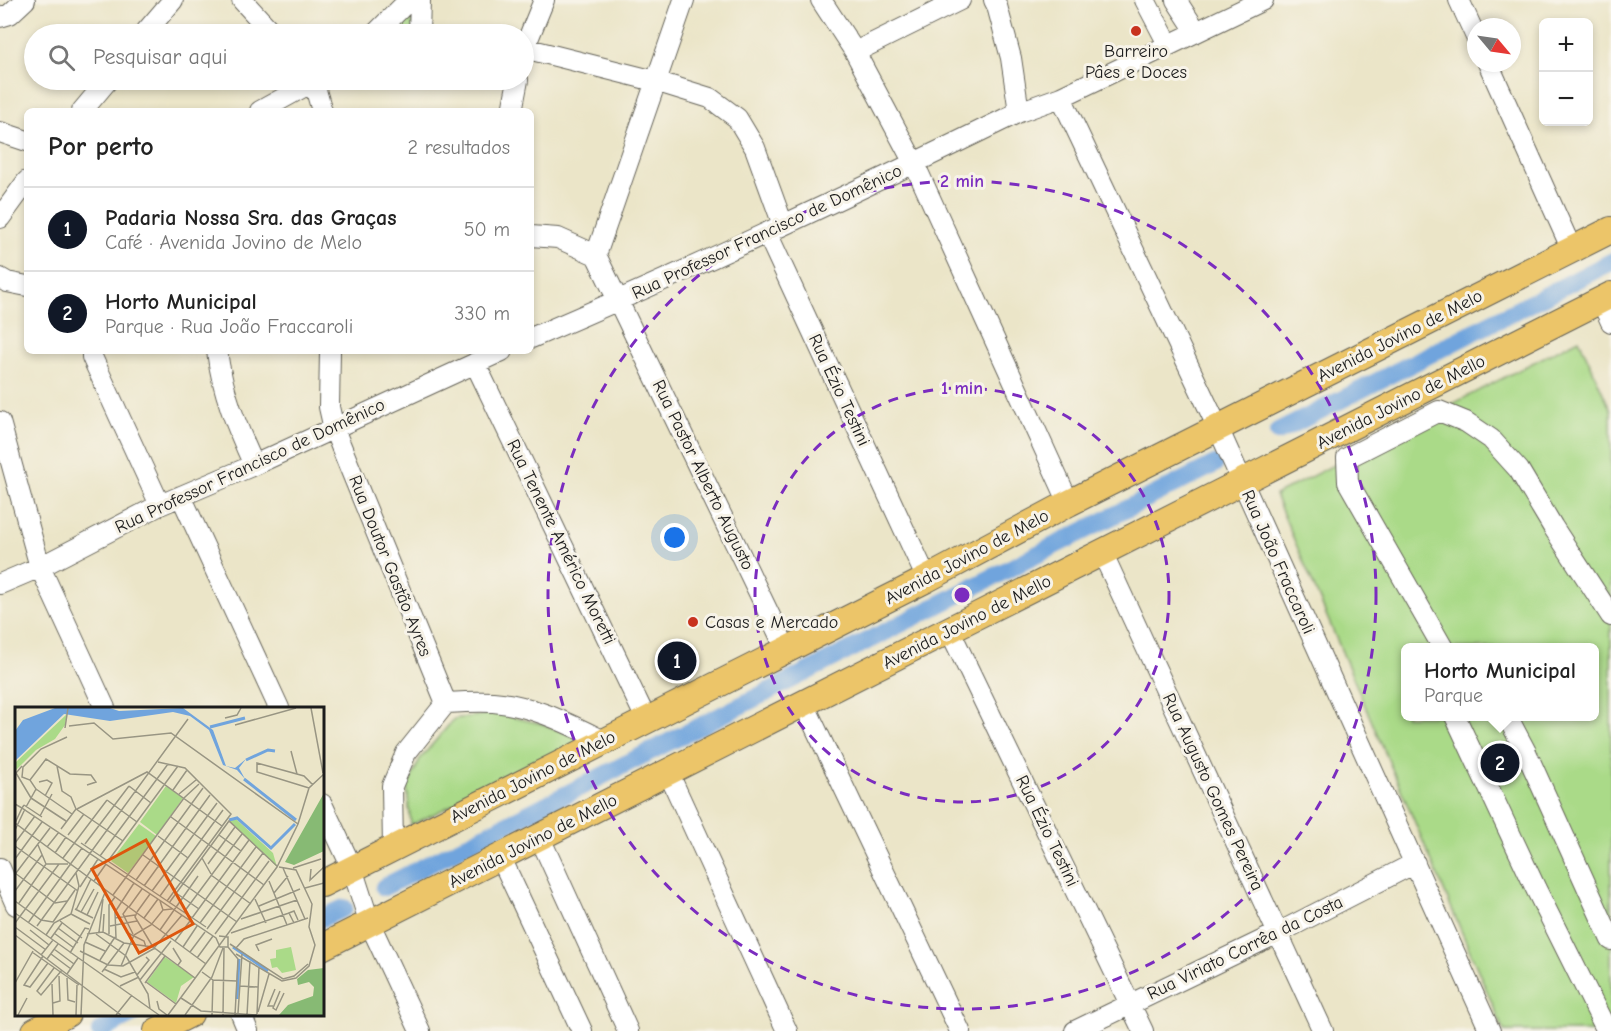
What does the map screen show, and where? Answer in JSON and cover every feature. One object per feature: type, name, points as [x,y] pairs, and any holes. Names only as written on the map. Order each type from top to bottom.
[{"type":"main road","name":"Avenida Jovino de Melo","points":[[324,883],[648,721],[927,579],[1069,503],[1611,230]]},
{"type":"main road","name":"Avenida Jovino de Mello","points":[[324,946],[1242,483],[1608,306]]},
{"type":"main road","points":[[34,1031],[64,1016]]},
{"type":"main road","points":[[157,1031],[186,1016]]},
{"type":"street","points":[[0,17],[10,14],[25,0]]},
{"type":"street","points":[[152,24],[172,0]]},
{"type":"street","points":[[242,0],[264,24]]},
{"type":"street","points":[[385,24],[409,0]]},
{"type":"street","points":[[420,0],[420,24]]},
{"type":"street","points":[[534,24],[544,0]]},
{"type":"street","points":[[534,236],[558,238],[596,255],[684,0]]},
{"type":"street","points":[[821,0],[855,52],[914,164],[1069,503]]},
{"type":"street","points":[[855,52],[960,0]]},
{"type":"street","points":[[994,0],[1011,58],[1019,112]]},
{"type":"street","points":[[1145,0],[1168,44]]},
{"type":"street","points":[[1176,0],[1196,31]]},
{"type":"street","name":"Rua Professor Francisco de Domênico","points":[[534,337],[620,301],[914,164],[1019,112],[1061,97],[1263,0]]},
{"type":"street","points":[[1459,0],[1467,18]]},
{"type":"street","name":"Rua Ézio Testini","points":[[534,51],[655,81],[710,98],[737,118],[754,148],[775,229],[927,579]]},
{"type":"street","points":[[1492,72],[1572,250]]},
{"type":"street","points":[[85,108],[100,90]]},
{"type":"street","points":[[265,108],[297,90]]},
{"type":"street","points":[[317,90],[321,108]]},
{"type":"street","points":[[513,108],[516,90]]},
{"type":"street","name":"Rua João Fraccaroli","points":[[1061,97],[1218,428],[1490,1031]]},
{"type":"street","points":[[0,132],[24,140]]},
{"type":"street","points":[[0,218],[24,185]]},
{"type":"street","name":"Rua Pastor Alberto Augusto","points":[[596,255],[786,649]]},
{"type":"street","points":[[0,278],[24,285]]},
{"type":"street","points":[[92,354],[160,505]]},
{"type":"street","points":[[217,354],[219,371],[237,427],[254,465]]},
{"type":"street","name":"Rua Doutor Gastão Ayres","points":[[330,354],[329,407],[334,429],[446,703]]},
{"type":"street","name":"Rua Professor Francisco de Domênico","points":[[0,584],[40,567],[160,505],[334,429],[495,354]]},
{"type":"street","name":"Rua Tenente Américo Moretti","points":[[475,363],[648,721]]},
{"type":"street","points":[[1440,643],[1348,482],[1347,458],[1439,411],[1466,422],[1491,439],[1520,470],[1553,527],[1611,616]]},
{"type":"street","points":[[0,422],[40,567],[105,707]]},
{"type":"street","points":[[181,496],[279,707]]},
{"type":"street","name":"Rua Augusto Gomes Pereira","points":[[1103,554],[1323,1031]]},
{"type":"street","name":"Rua Ézio Testini","points":[[950,631],[1143,1031]]},
{"type":"street","points":[[393,848],[392,786],[406,753],[446,703],[494,702],[527,709],[562,720],[604,741]]},
{"type":"street","points":[[804,704],[960,1031]]},
{"type":"street","points":[[1457,721],[1536,889],[1607,1031]]},
{"type":"street","points":[[1509,721],[1526,752],[1611,940]]},
{"type":"street","points":[[668,772],[787,1031]]},
{"type":"street","points":[[324,808],[352,868],[370,924],[420,1031]]},
{"type":"street","points":[[540,838],[628,1031]]},
{"type":"street","points":[[501,858],[582,1031]]},
{"type":"street","name":"Rua Viriato Corrêa da Costa","points":[[1075,1031],[1278,933],[1415,863]]},
{"type":"street","points":[[0,868],[15,903]]},
{"type":"street","points":[[242,1016],[248,1031]]},
{"type":"green space","points":[[410,7],[413,24],[391,24]]},
{"type":"green space","points":[[1579,339],[1611,411],[1611,1031],[1504,1031],[1275,495]]},
{"type":"green space","points":[[495,713],[542,724],[586,740],[411,825],[407,788],[420,759],[454,719]]},
{"type":"waterway","points":[[1278,432],[1611,262]]},
{"type":"waterway","points":[[384,887],[1215,464]]},
{"type":"waterway","points":[[324,917],[344,908]]},
{"type":"waterway","points":[[100,1031],[129,1016]]},
{"type":"place","name":"Barreiro Pâes e Doces","points":[[1136,31]]},
{"type":"place","name":"Casas e Mercado","points":[[693,622]]},
{"type":"place","name":"Padaria Nossa Sra. das Graças","points":[[677,661]]},
{"type":"place","name":"Horto Municipal","points":[[1500,763]]}]
